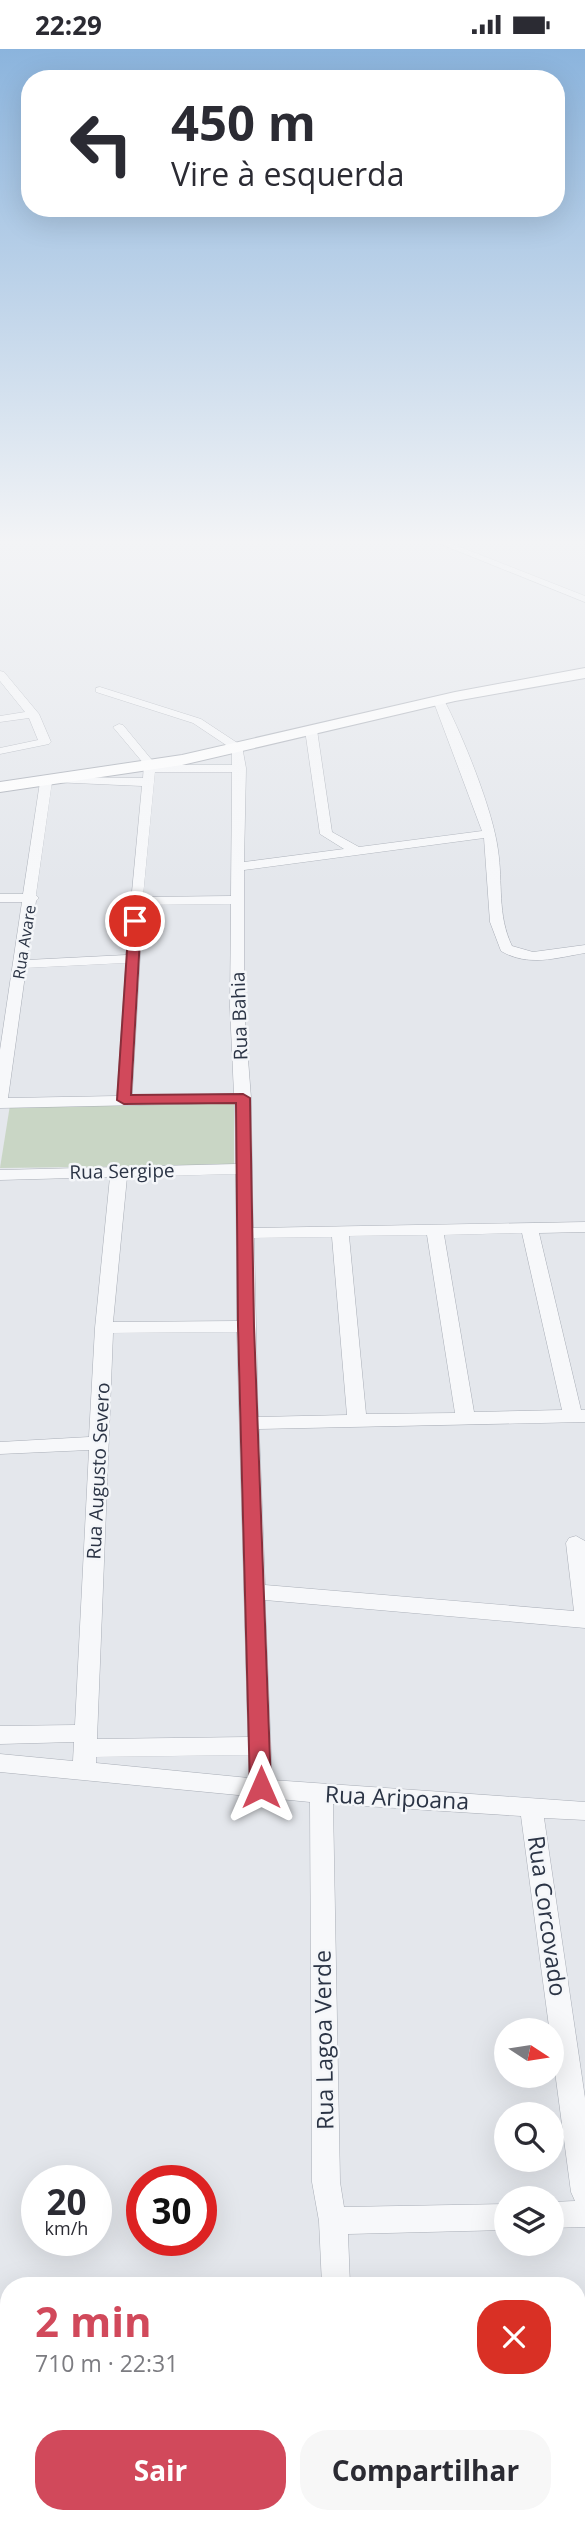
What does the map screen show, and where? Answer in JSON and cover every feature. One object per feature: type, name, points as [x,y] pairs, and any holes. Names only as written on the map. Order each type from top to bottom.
[{"type":"street","points":[[149,772],[311,730],[439,701],[585,673]]},
{"type":"street","points":[[0,674],[4,684],[33,714],[43,744],[0,751]]},
{"type":"street","points":[[100,690],[197,721],[238,748]]},
{"type":"street","points":[[439,701],[489,835],[496,869],[492,897],[506,948],[518,955],[530,956],[585,949]]},
{"type":"street","points":[[0,719],[33,714]]},
{"type":"street","points":[[119,727],[149,772],[136,901],[124,1100]]},
{"type":"street","points":[[311,730],[326,834],[360,853]]},
{"type":"street","name":"Rua Bahia","points":[[238,748],[237,1007],[243,1098],[246,1326],[261,1787]]},
{"type":"street","points":[[0,787],[149,772],[240,768]]},
{"type":"street","name":"Rua Avare","points":[[0,1103],[5,1026],[21,964],[51,781]]},
{"type":"street","points":[[238,866],[489,835]]},
{"type":"street","points":[[0,898],[32,898]]},
{"type":"street","points":[[136,901],[238,900]]},
{"type":"street","points":[[21,964],[132,959]]},
{"type":"street","points":[[0,1103],[243,1098]]},
{"type":"street","name":"Rua Sergipe","points":[[0,1175],[244,1169]]},
{"type":"street","name":"Rua Augusto Severo","points":[[85,1750],[104,1328],[119,1171]]},
{"type":"street","points":[[245,1233],[585,1227]]},
{"type":"street","points":[[249,1423],[579,1416],[529,1228]]},
{"type":"street","points":[[435,1230],[466,1419]]},
{"type":"street","points":[[340,1231],[357,1422]]},
{"type":"street","points":[[104,1328],[246,1326]]},
{"type":"street","points":[[0,1447],[100,1443]]},
{"type":"street","points":[[254,1592],[585,1618],[576,1543]]},
{"type":"street","points":[[0,1735],[85,1750],[260,1746]]},
{"type":"street","name":"Rua Aripoana","points":[[0,1763],[85,1750],[261,1787],[320,1794],[585,1811]]},
{"type":"street","name":"Rua Lagoa Verde","points":[[320,1794],[326,2182],[333,2221],[336,2277]]},
{"type":"street","name":"Rua Corcovado","points":[[531,1806],[585,2192]]},
{"type":"street","points":[[564,2215],[585,2214]]},
{"type":"street","points":[[333,2221],[494,2217]]},
{"type":"green space","points":[[234,1102],[234,1165],[0,1168],[10,1105]]},
{"type":"route","points":[[135,921],[124,1100],[243,1098],[246,1326],[261,1787]]}]
